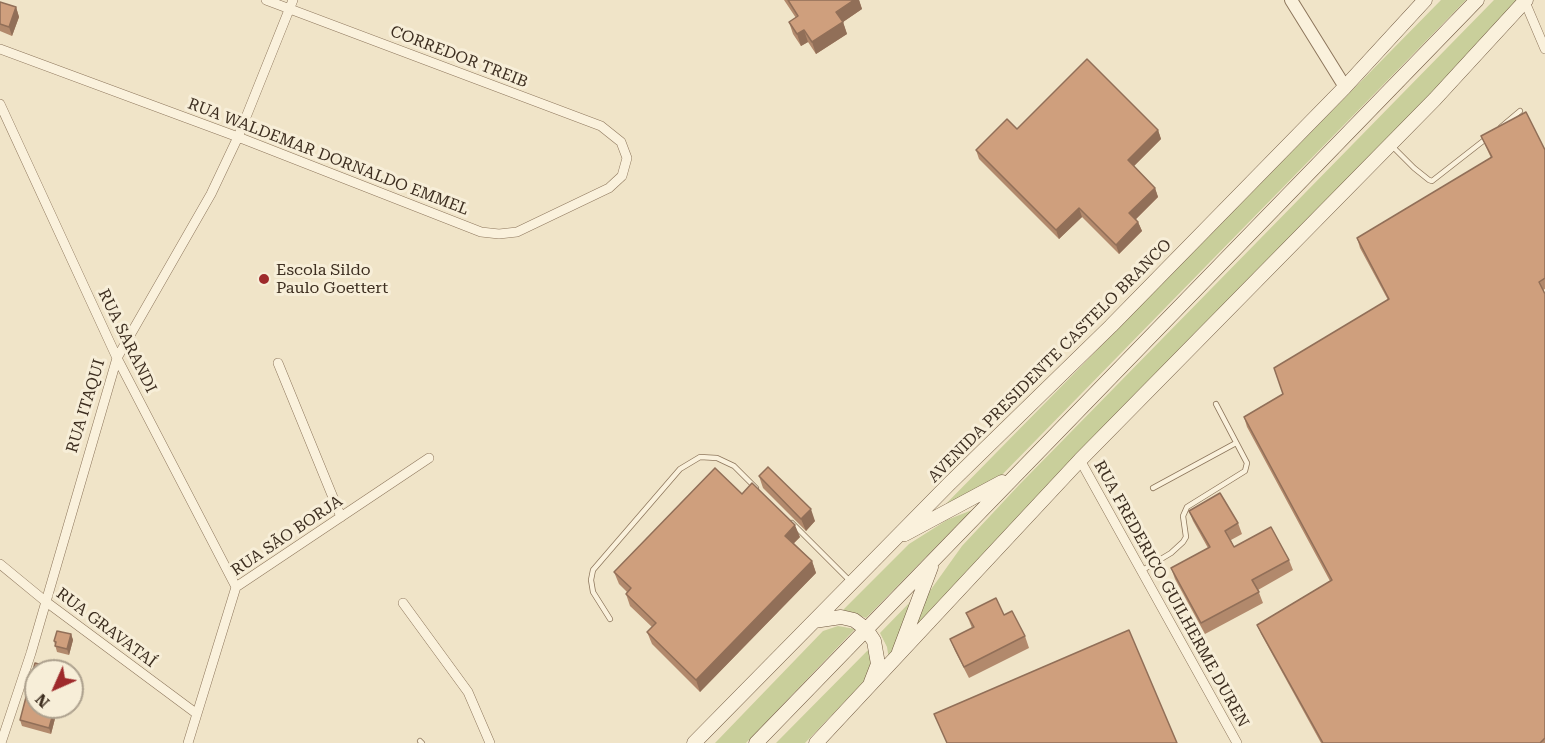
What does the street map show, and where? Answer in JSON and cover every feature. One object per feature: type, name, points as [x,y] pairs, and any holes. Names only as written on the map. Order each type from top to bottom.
[{"type":"main road","name":"AVENIDA PRESIDENTE CASTELO BRANCO","points":[[694,743],[892,541],[1111,326],[1345,87],[1425,0]]},
{"type":"main road","points":[[756,743],[1477,0]]},
{"type":"main road","points":[[816,743],[896,660],[1080,460],[1390,144],[1525,1]]},
{"type":"main road","points":[[892,541],[1014,476]]},
{"type":"main road","points":[[896,660],[934,560]]},
{"type":"main road","points":[[814,621],[841,617],[854,620],[866,629],[874,641],[878,664],[870,687]]},
{"type":"street","name":"CORREDOR TREIB","points":[[266,0],[291,4],[601,126],[621,142],[627,158]]},
{"type":"street","points":[[1291,0],[1345,87]]},
{"type":"street","points":[[1525,1],[1545,49]]},
{"type":"street","name":"RUA ITAQUI","points":[[1,743],[3,726],[31,653],[117,358],[211,194],[238,137],[291,4]]},
{"type":"street","name":"RUA WALDEMAR DORNALDO EMMEL","points":[[0,49],[238,137],[482,232],[499,234],[517,232],[609,188],[622,176],[627,158]]},
{"type":"street","name":"RUA SARANDI","points":[[0,104],[117,358],[236,587]]},
{"type":"street","points":[[278,363],[341,517]]},
{"type":"street","name":"RUA SÃO BORJA","points":[[188,743],[236,587],[429,458]]},
{"type":"street","name":"RUA FREDERICO GUILHERME DUREN","points":[[1080,460],[1237,743]]},
{"type":"street","name":"RUA GRAVATAÍ","points":[[0,564],[45,601],[197,714]]},
{"type":"street","points":[[403,603],[468,692],[490,743]]},
{"type":"lane","points":[[1390,144],[1414,168],[1432,181],[1520,111]]},
{"type":"lane","points":[[1141,571],[1171,553],[1183,542],[1186,537],[1183,516],[1187,507],[1245,471],[1247,463],[1216,405]]},
{"type":"lane","points":[[1153,488],[1236,442]]},
{"type":"lane","points":[[610,619],[593,592],[591,580],[593,570],[680,469],[700,457],[717,458],[734,466],[758,489]]},
{"type":"lane","points":[[789,520],[852,582]]},
{"type":"green space","points":[[1441,0],[1466,0],[996,481],[937,513]]},
{"type":"green space","points":[[1494,0],[1522,0],[912,635],[927,595],[962,546]]},
{"type":"green space","points":[[972,510],[866,618],[841,612],[909,544],[947,520]]},
{"type":"green space","points":[[915,597],[889,660],[887,647],[880,633]]},
{"type":"green space","points":[[838,626],[855,629],[746,743],[715,743],[823,631]]},
{"type":"green space","points":[[873,645],[872,673],[805,743],[776,743]]},
{"type":"building","points":[[788,0],[854,0],[836,12],[843,22],[812,42],[804,30],[797,34],[789,22],[798,16]]},
{"type":"building","points":[[0,2],[16,7],[9,27],[0,24]]},
{"type":"building","points":[[1087,59],[1158,130],[1128,160],[1155,188],[1129,213],[1138,222],[1116,245],[1079,208],[1056,230],[976,150],[1007,119],[1017,129]]},
{"type":"building","points":[[1526,112],[1545,150],[1545,278],[1539,282],[1545,294],[1545,738],[1540,743],[1323,743],[1257,625],[1332,580],[1244,417],[1283,394],[1274,368],[1389,299],[1357,238],[1492,157],[1481,136]]},
{"type":"building","points":[[768,467],[811,509],[801,519],[759,476]]},
{"type":"building","points":[[715,468],[742,494],[752,483],[795,525],[785,536],[812,561],[696,680],[647,632],[656,623],[626,594],[631,588],[614,572]]},
{"type":"building","points":[[1220,493],[1238,523],[1225,531],[1234,547],[1271,527],[1289,560],[1252,580],[1259,592],[1201,623],[1171,568],[1210,547],[1189,511]]},
{"type":"building","points":[[996,598],[1004,615],[1012,611],[1025,636],[964,667],[950,639],[974,627],[966,613]]},
{"type":"building","points":[[1129,630],[1177,743],[947,743],[934,714]]},
{"type":"building","points":[[57,631],[71,634],[67,649],[55,646]]},
{"type":"building","points":[[24,705],[24,719],[52,719],[49,728],[20,720]]},
{"type":"place","name":"Escola Sildo Paulo Goettert","points":[[264,279]]}]
